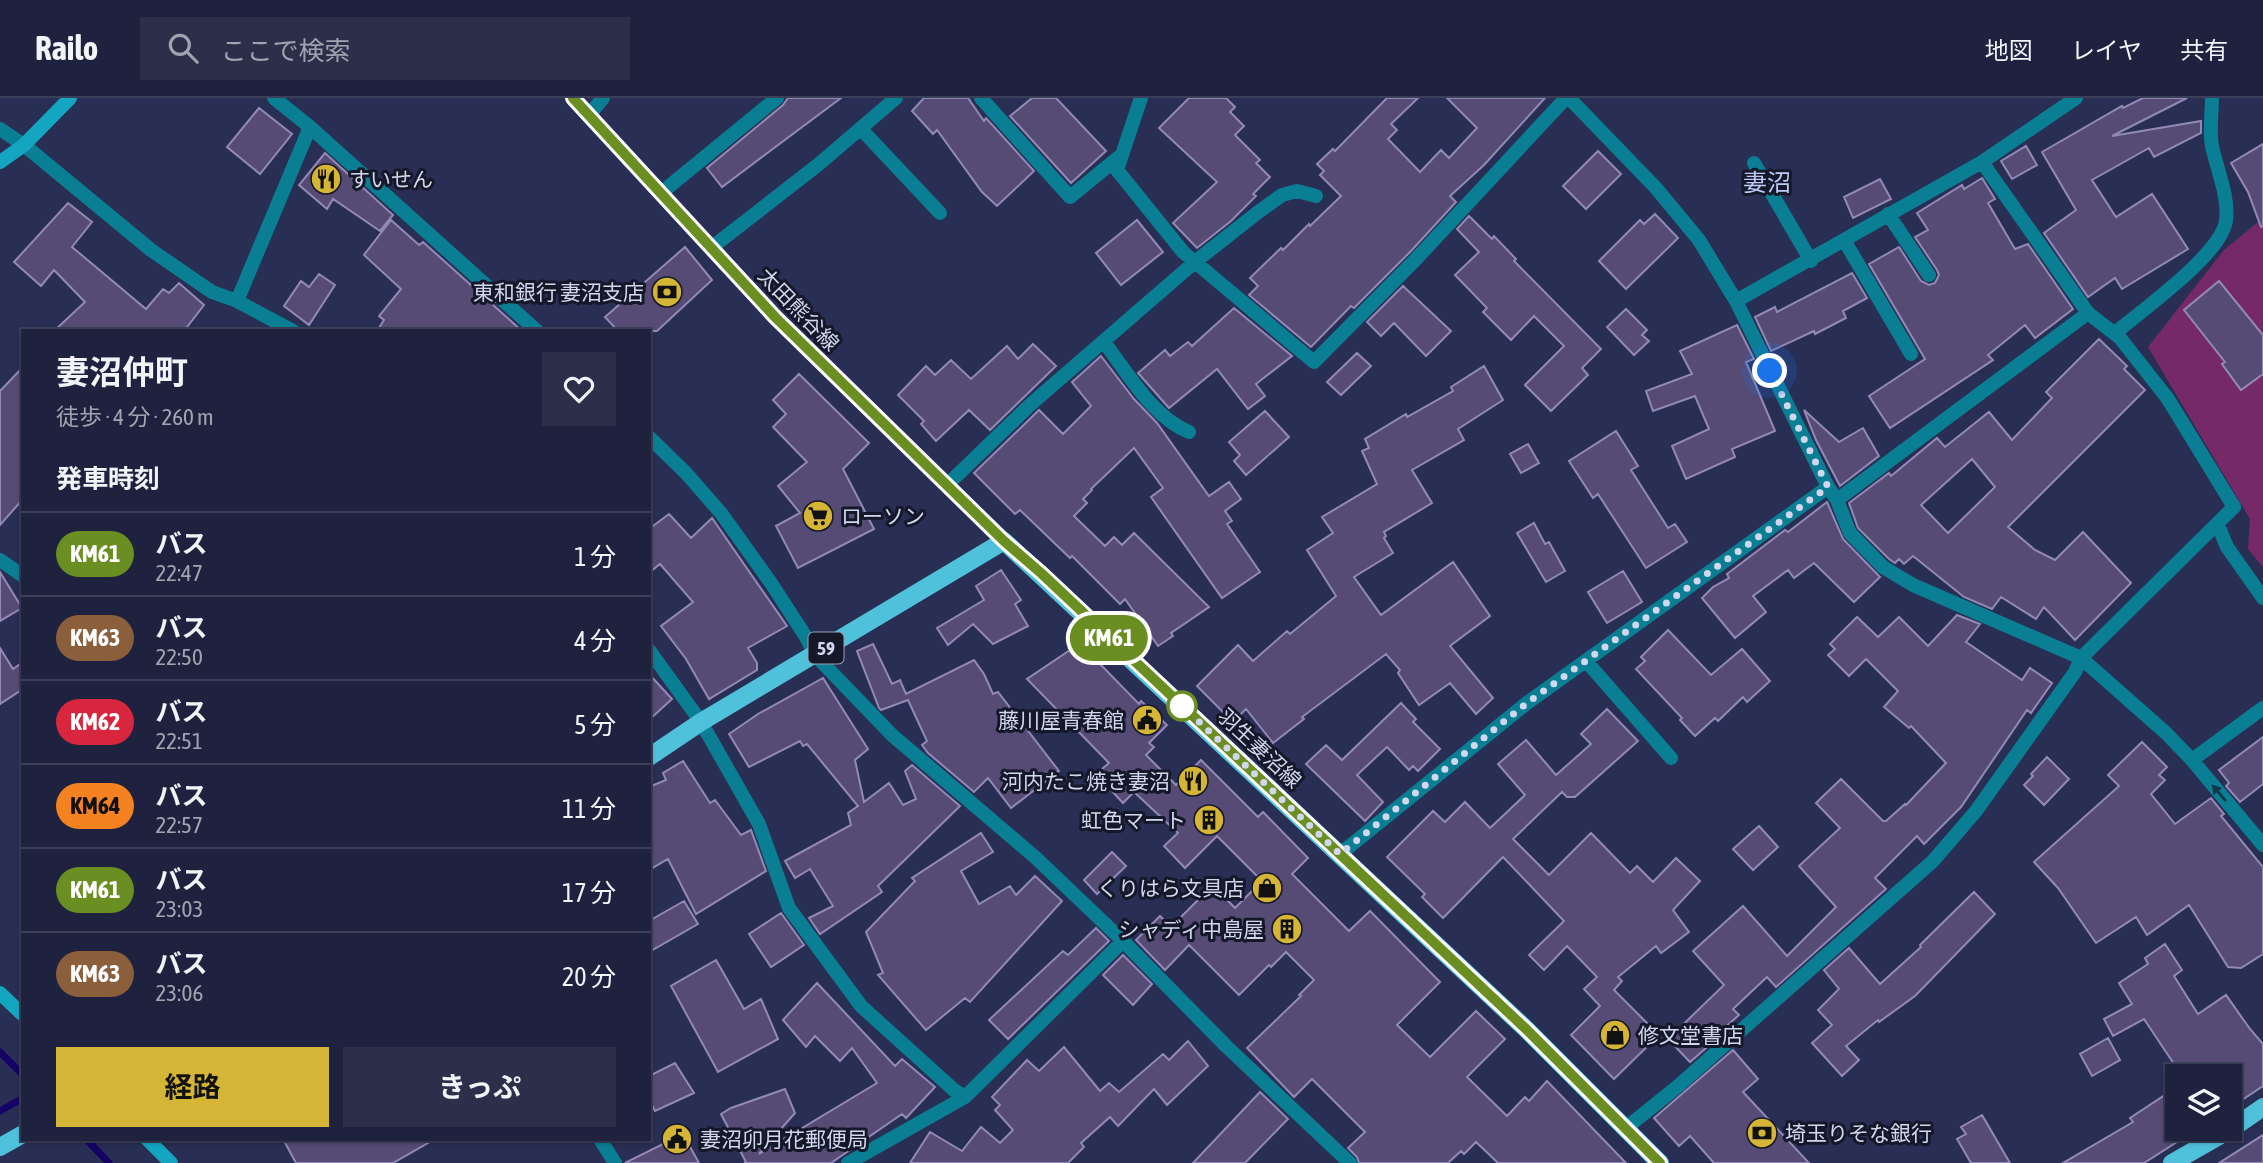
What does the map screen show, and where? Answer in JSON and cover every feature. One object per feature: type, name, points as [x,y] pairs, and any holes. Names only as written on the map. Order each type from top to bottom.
[{"type":"main road","points":[[0,162],[24,145],[69,98]]},
{"type":"main road","name":"太田熊谷線","points":[[573,98],[775,317],[1004,541]]},
{"type":"main road","name":"59","points":[[651,756],[701,722],[1004,541]]},
{"type":"main road","name":"羽生妻沼線","points":[[1004,541],[1526,1029],[1660,1163]]},
{"type":"main road","points":[[0,993],[21,1013]]},
{"type":"main road","points":[[2172,1163],[2263,1107]]},
{"type":"main road","points":[[0,1147],[21,1135]]},
{"type":"main road","points":[[149,1141],[171,1163]]},
{"type":"street","points":[[274,98],[310,127],[535,329]]},
{"type":"street","points":[[589,115],[603,98]]},
{"type":"street","points":[[711,248],[819,164],[896,98]]},
{"type":"street","points":[[982,98],[1069,197],[1119,158]]},
{"type":"street","points":[[1141,98],[1117,170],[1183,252],[1314,362],[1417,258],[1568,98],[1656,188],[1699,240],[1736,301],[1828,487],[1837,500],[1850,533],[1883,567],[1913,585],[2081,658],[2166,733],[2263,845]]},
{"type":"street","points":[[1736,301],[1982,162],[2076,98]]},
{"type":"street","points":[[2115,333],[2217,244],[2227,222],[2211,142],[2212,98]]},
{"type":"street","points":[[660,193],[777,99]]},
{"type":"street","points":[[237,301],[310,127]]},
{"type":"street","points":[[0,129],[24,145],[151,250],[212,292],[237,301],[289,329]]},
{"type":"street","points":[[860,129],[940,213]]},
{"type":"street","points":[[1626,1128],[1677,1087],[1933,861],[1984,801],[2081,658],[2234,507],[2168,398],[2115,333],[2088,313],[1982,162]]},
{"type":"street","points":[[1754,163],[1811,261]]},
{"type":"street","points":[[947,485],[1021,413],[1196,261],[1282,195],[1297,191],[1316,196]]},
{"type":"street","points":[[1888,214],[1929,275]]},
{"type":"street","points":[[1844,240],[1911,354]]},
{"type":"street","points":[[1837,500],[2088,313]]},
{"type":"street","points":[[1104,342],[1159,413],[1174,427],[1189,432]]},
{"type":"street","points":[[651,439],[721,513],[772,583],[815,655],[892,735],[1035,858],[1226,1046],[1350,1163]]},
{"type":"street","points":[[1340,854],[1527,703],[1828,487]]},
{"type":"street","points":[[2218,525],[2227,547],[2263,598]]},
{"type":"street","points":[[0,560],[21,575]]},
{"type":"street","points":[[651,653],[701,722],[759,824],[789,908],[861,1006],[965,1097]]},
{"type":"street","points":[[1586,661],[1671,758]]},
{"type":"street","points":[[2192,760],[2263,708]]},
{"type":"street","points":[[848,1163],[965,1097],[1122,941]]},
{"type":"street","points":[[601,1141],[615,1163]]},
{"type":"street","points":[[874,1148],[881,1163]]},
{"type":"shaded area","points":[[2263,218],[2263,567],[2248,549],[2250,519],[2148,347],[2224,250]]},
{"type":"building","points":[[788,98],[841,98],[722,187],[707,168]]},
{"type":"building","points":[[924,98],[968,98],[984,121],[986,118],[1034,171],[997,206],[982,192],[937,130],[933,134],[912,111]]},
{"type":"building","points":[[1032,98],[1056,98],[1106,151],[1071,183],[1010,116]]},
{"type":"building","points":[[1189,98],[1226,98],[1235,107],[1230,112],[1244,126],[1235,135],[1260,160],[1256,163],[1270,177],[1253,194],[1256,196],[1231,221],[1197,248],[1173,223],[1217,182],[1159,128]]},
{"type":"building","points":[[1387,98],[1418,98],[1391,124],[1397,130],[1388,139],[1420,172],[1441,150],[1449,158],[1477,128],[1447,98],[1545,98],[1484,165],[1450,196],[1456,202],[1412,250],[1311,347],[1249,295],[1258,286],[1250,278],[1341,196],[1320,175],[1324,171],[1317,164],[1333,149],[1335,151]]},
{"type":"building","points":[[2143,98],[2187,98],[2112,136],[2201,121],[2201,133],[2154,157],[2149,148],[2092,180],[2116,217],[2152,194],[2188,249],[2122,289],[2115,278],[2088,297],[2044,233],[2076,210],[2042,152],[2122,106],[2123,108]]},
{"type":"building","points":[[259,108],[292,134],[260,174],[227,147]]},
{"type":"building","points":[[2263,144],[2261,227],[2248,192],[2231,163]]},
{"type":"building","points":[[2026,146],[2037,165],[2012,179],[2001,161]]},
{"type":"building","points":[[1598,151],[1621,174],[1586,209],[1563,186]]},
{"type":"building","points":[[325,153],[393,215],[380,231],[333,199],[327,209],[299,185]]},
{"type":"building","points":[[1982,178],[1995,199],[1988,203],[2015,249],[2028,244],[2073,309],[2035,338],[2025,325],[1988,355],[1993,360],[1890,428],[1869,396],[1925,359],[1869,264],[1899,247],[1921,281],[1929,285],[1935,283],[1939,275],[1937,270],[1915,237],[1928,230],[1917,213],[1962,185],[1964,189]]},
{"type":"building","points":[[1880,179],[1891,199],[1853,218],[1844,197]]},
{"type":"building","points":[[68,203],[92,222],[72,247],[146,309],[163,289],[169,293],[179,283],[204,305],[186,329],[56,329],[85,302],[54,270],[41,286],[14,262]]},
{"type":"building","points":[[1655,214],[1678,238],[1626,289],[1599,261],[1640,220],[1644,224]]},
{"type":"building","points":[[1469,216],[1492,239],[1494,236],[1516,259],[1514,261],[1601,349],[1582,368],[1588,375],[1551,411],[1525,385],[1564,346],[1534,316],[1511,340],[1483,312],[1487,308],[1455,275],[1479,252],[1457,229]]},
{"type":"building","points":[[391,220],[419,245],[423,242],[520,329],[378,329],[384,320],[379,316],[401,289],[364,255]]},
{"type":"building","points":[[1137,220],[1163,252],[1121,285],[1096,253]]},
{"type":"building","name":"東和銀行 妻沼支店","points":[[685,247],[712,280],[657,331],[616,329],[605,317]]},
{"type":"building","points":[[1852,273],[1867,298],[1843,311],[1846,318],[1815,334],[1814,331],[1771,351],[1755,317],[1775,307],[1777,312]]},
{"type":"building","points":[[319,274],[335,285],[309,325],[284,306],[301,281],[309,287]]},
{"type":"building","points":[[2219,281],[2263,335],[2263,374],[2241,390],[2222,364],[2225,362],[2184,310]]},
{"type":"building","points":[[1403,286],[1451,331],[1426,356],[1394,323],[1381,336],[1367,322]]},
{"type":"building","points":[[1234,308],[1292,356],[1256,384],[1265,396],[1248,409],[1217,369],[1169,408],[1138,373],[1165,350],[1170,356],[1188,342],[1192,346]]},
{"type":"building","points":[[1626,309],[1647,330],[1642,335],[1649,341],[1634,355],[1607,327]]},
{"type":"building","points":[[1737,325],[1754,359],[1746,362],[1775,431],[1732,449],[1735,457],[1686,479],[1672,446],[1709,429],[1695,396],[1653,411],[1646,391],[1692,374],[1680,351]]},
{"type":"building","points":[[2099,339],[2127,366],[2124,369],[2145,390],[2008,527],[2035,550],[2055,560],[2083,532],[2131,583],[2075,640],[2044,607],[2036,619],[2001,597],[1992,609],[1964,597],[1913,556],[1904,564],[1899,559],[1895,563],[1858,528],[1849,503],[1889,473],[1891,476],[1937,438],[1945,447],[1989,412],[2012,440],[2052,398],[2046,392]],"holes":[[[1972,459],[1995,487],[1948,533],[1921,505]]]},
{"type":"building","points":[[1033,344],[1056,366],[990,430],[969,410],[936,441],[921,424],[924,421],[898,395],[926,366],[935,375],[951,360],[971,379],[1007,346],[1018,359]]},
{"type":"building","points":[[1357,353],[1371,366],[1341,395],[1327,382]]},
{"type":"building","points":[[1101,356],[1134,399],[1157,423],[1209,496],[1229,482],[1241,499],[1225,511],[1232,521],[1227,524],[1260,572],[1222,598],[1151,497],[1163,488],[1134,448],[1091,489],[1083,499],[1087,503],[1074,516],[1105,546],[1114,537],[1122,545],[1134,533],[1209,607],[1171,633],[1173,636],[1158,646],[1125,599],[1120,604],[1072,556],[1070,558],[1020,510],[1015,514],[974,473],[1039,410],[1063,434],[1091,406],[1072,382]]},
{"type":"building","points":[[1484,366],[1503,400],[1458,429],[1464,440],[1412,470],[1432,503],[1384,532],[1384,538],[1393,553],[1354,577],[1381,615],[1453,562],[1490,616],[1450,646],[1493,698],[1476,714],[1450,683],[1419,705],[1398,673],[1400,670],[1386,654],[1302,717],[1304,719],[1273,743],[1246,709],[1233,722],[1197,686],[1238,645],[1253,661],[1287,631],[1290,634],[1336,596],[1307,550],[1333,533],[1322,517],[1377,484],[1362,451],[1369,448],[1365,439],[1406,414],[1407,417],[1453,391],[1451,387]]},
{"type":"building","points":[[21,369],[21,501],[0,525],[0,391]]},
{"type":"building","points":[[799,374],[869,443],[843,469],[874,529],[798,568],[776,526],[800,513],[778,486],[807,462],[773,427],[786,414],[773,400]]},
{"type":"building","points":[[1804,410],[1839,442],[1863,428],[1879,456],[1840,486]]},
{"type":"building","points":[[1265,411],[1289,437],[1246,475],[1234,461],[1240,455],[1229,442]]},
{"type":"building","points":[[1616,431],[1638,466],[1631,470],[1668,528],[1675,524],[1687,542],[1646,568],[1598,494],[1593,498],[1569,461]]},
{"type":"building","points":[[1528,444],[1539,463],[1521,473],[1510,454]]},
{"type":"building","points":[[1827,502],[1843,539],[1880,577],[1854,602],[1814,563],[1794,578],[1788,570],[1753,596],[1766,612],[1735,638],[1702,598],[1713,587],[1729,578],[1727,574]]},
{"type":"building","points":[[669,514],[691,538],[712,518],[787,626],[748,648],[757,663],[757,670],[709,699],[686,659],[661,626],[693,602],[660,564],[651,571],[651,528]]},
{"type":"building","points":[[1534,523],[1545,544],[1549,542],[1565,571],[1546,582],[1517,533]]},
{"type":"building","points":[[1001,570],[1021,600],[1015,604],[1028,626],[993,644],[973,624],[948,645],[937,628],[984,600],[976,586]]},
{"type":"building","points":[[1623,571],[1642,602],[1607,623],[1588,592]]},
{"type":"building","points":[[0,572],[21,609],[0,621]]},
{"type":"building","points":[[1957,615],[1980,624],[1966,642],[2022,680],[2030,668],[2052,683],[2031,713],[2027,710],[1961,807],[1924,844],[1917,836],[1875,878],[1886,889],[1776,987],[1767,977],[1733,1009],[1739,1015],[1719,1033],[1721,1035],[1690,1062],[1668,1039],[1724,985],[1693,951],[1743,906],[1787,956],[1836,907],[1799,866],[1840,828],[1816,803],[1841,779],[1886,821],[1906,805],[1946,763],[1911,726],[1909,728],[1884,707],[1898,691],[1866,659],[1849,676],[1828,655],[1835,649],[1830,644],[1857,617],[1878,637],[1899,617],[1928,646]]},
{"type":"building","points":[[1668,630],[1711,675],[1742,649],[1770,681],[1747,702],[1743,697],[1718,721],[1715,718],[1695,736],[1680,720],[1682,718],[1636,669],[1645,661],[1641,657]]},
{"type":"building","points":[[1082,642],[1139,704],[1141,701],[1167,725],[1149,743],[1154,747],[1146,755],[1176,785],[1201,760],[1258,817],[1263,812],[1308,858],[1292,874],[1349,931],[1370,911],[1440,982],[1397,1025],[1430,1057],[1476,1011],[1505,1039],[1467,1077],[1507,1116],[1525,1097],[1529,1101],[1547,1081],[1626,1163],[1498,1163],[1476,1142],[1464,1154],[1461,1151],[1448,1163],[1359,1163],[1348,1148],[1365,1132],[1312,1079],[1294,1097],[1247,1048],[1314,980],[1286,952],[1239,995],[1189,945],[1165,970],[1136,940],[1160,916],[1171,927],[1213,885],[1235,908],[1262,881],[1217,836],[1185,868],[1164,846],[1178,833],[1134,792],[1123,803],[1096,774],[1109,763],[1027,679]]},
{"type":"building","points":[[873,644],[892,684],[900,680],[906,694],[974,660],[993,694],[998,692],[1059,771],[1011,808],[988,778],[974,792],[922,745],[927,741],[908,700],[881,710],[879,708],[857,651]]},
{"type":"building","points":[[0,648],[13,669],[21,663],[21,690],[0,704]]},
{"type":"building","points":[[651,676],[672,699],[651,718]]},
{"type":"building","points":[[823,678],[868,749],[855,760],[864,802],[889,783],[903,805],[916,799],[905,771],[912,765],[960,806],[878,886],[882,892],[820,934],[809,918],[833,906],[810,869],[795,878],[785,861],[851,825],[848,813],[858,806],[807,744],[803,746],[800,741],[749,767],[729,734],[758,714]]},
{"type":"building","points":[[1401,703],[1416,719],[1413,722],[1440,749],[1418,771],[1413,766],[1409,770],[1387,747],[1357,775],[1383,802],[1365,821],[1306,764],[1326,745],[1342,760]]},
{"type":"building","points":[[1607,709],[1638,741],[1575,797],[1567,797],[1562,792],[1513,839],[1549,875],[1591,833],[1630,873],[1637,866],[1653,882],[1676,858],[1700,881],[1673,910],[1689,932],[1661,953],[1656,946],[1618,977],[1622,981],[1614,990],[1659,1035],[1614,1079],[1571,1035],[1600,1006],[1584,989],[1597,977],[1567,946],[1544,970],[1529,955],[1564,921],[1503,857],[1443,918],[1422,897],[1425,894],[1387,857],[1433,811],[1445,822],[1465,802],[1490,828],[1525,795],[1498,764],[1526,740],[1556,775],[1591,744],[1581,734]]},
{"type":"building","points":[[2263,737],[2263,784],[2240,802],[2226,786],[2229,783],[2219,770]]},
{"type":"building","points":[[2142,742],[2167,767],[2159,775],[2165,780],[2151,794],[2175,824],[2211,798],[2224,814],[2221,816],[2263,867],[2263,954],[2241,968],[2228,967],[2189,905],[2147,935],[2136,917],[2096,943],[2058,888],[2034,862],[2119,786],[2108,775]]},
{"type":"building","points":[[2047,757],[2069,779],[2044,805],[2024,785]]},
{"type":"building","points":[[683,761],[710,803],[715,800],[741,835],[751,830],[766,871],[696,914],[668,859],[651,869],[651,786],[666,780],[663,773]]},
{"type":"building","points":[[1759,826],[1778,847],[1753,870],[1733,849]]},
{"type":"building","points":[[981,833],[993,852],[961,871],[979,904],[1010,886],[1016,895],[1035,876],[1062,901],[970,1002],[965,998],[926,1030],[878,975],[883,973],[866,932],[915,881],[912,878]]},
{"type":"building","points":[[1112,852],[1126,866],[1097,894],[1084,880]]},
{"type":"building","points":[[1974,892],[1995,914],[1915,996],[1879,1022],[1878,1020],[1846,1046],[1859,1060],[1842,1076],[1812,1043],[1832,1025],[1818,1010],[1839,989],[1824,970],[1849,948],[1880,984],[1921,947],[1920,945]]},
{"type":"building","points":[[684,901],[698,924],[651,951],[651,920]]},
{"type":"building","points":[[781,913],[804,945],[771,967],[749,934]]},
{"type":"building","points":[[1096,928],[1109,941],[1008,1039],[989,1020],[1063,951],[1068,955]]},
{"type":"building","points":[[2165,944],[2182,970],[2174,976],[2198,1014],[2226,995],[2263,1044],[2263,1086],[2242,1100],[2242,1064],[2174,1064],[2144,1019],[2113,1036],[2104,1019],[2132,1004],[2119,983],[2148,964],[2145,958]]},
{"type":"building","points":[[1123,955],[1152,984],[1133,1005],[1103,975]]},
{"type":"building","points":[[716,960],[744,1009],[761,999],[778,1039],[718,1072],[671,986]]},
{"type":"building","points":[[817,983],[895,1066],[902,1059],[935,1087],[906,1118],[902,1114],[831,1163],[744,1163],[746,1162],[721,1114],[785,1089],[795,1113],[759,1154],[877,1083],[852,1048],[840,1061],[815,1036],[806,1047],[783,1020]]},
{"type":"building","points":[[2108,1038],[2120,1060],[2092,1076],[2080,1054]]},
{"type":"building","points":[[1188,1041],[1208,1066],[1167,1105],[1154,1089],[1118,1126],[1110,1117],[1081,1143],[1084,1147],[1068,1163],[910,1163],[930,1132],[962,1151],[981,1127],[1000,1143],[1013,1130],[995,1110],[1000,1105],[992,1097],[1027,1060],[1039,1071],[1064,1047],[1100,1091],[1109,1083],[1119,1092],[1163,1054],[1169,1060]]},
{"type":"building","points":[[1733,1050],[1758,1079],[1743,1092],[1809,1163],[1714,1163],[1690,1136],[1679,1146],[1654,1118]]},
{"type":"building","points":[[675,1063],[694,1093],[655,1111],[651,1103],[651,1075]]},
{"type":"building","points":[[1260,1092],[1288,1119],[1245,1163],[1193,1163]]},
{"type":"building","points":[[2165,1095],[2165,1141],[2177,1142],[2144,1163],[2063,1163],[2133,1122],[2130,1118]]},
{"type":"building","points":[[1982,1115],[2010,1163],[1971,1163],[1957,1139],[1966,1134],[1961,1127]]},
{"type":"building","points":[[683,1134],[699,1163],[625,1163]]},
{"type":"building","points":[[2263,1135],[2263,1163],[2219,1163]]},
{"type":"building","points":[[284,1141],[432,1141],[393,1163],[296,1163]]},
{"type":"waterway","points":[[0,1052],[21,1073]]},
{"type":"waterway","points":[[0,1111],[21,1099]]},
{"type":"waterway","points":[[88,1141],[109,1163]]},
{"type":"bus line","name":"KM61","points":[[573,98],[775,317],[865,406],[1004,541],[1526,1029],[1660,1163]]},
{"type":"place","name":"すいせん","points":[[326,179]]},
{"type":"place","name":"東和銀行 妻沼支店","points":[[667,292]]},
{"type":"place","name":"ローソン","points":[[818,516]]},
{"type":"place","name":"藤川屋青春館","points":[[1147,720]]},
{"type":"place","name":"河内たこ焼き妻沼","points":[[1193,781]]},
{"type":"place","name":"虹色マート","points":[[1209,820]]},
{"type":"place","name":"くりはら文具店","points":[[1267,888]]},
{"type":"place","name":"シャディ中島屋","points":[[1287,929]]},
{"type":"place","name":"修文堂書店","points":[[1615,1035]]},
{"type":"place","name":"埼玉りそな銀行","points":[[1762,1133]]},
{"type":"place","name":"妻沼卯月花郵便局","points":[[677,1139]]},
{"type":"district","name":"妻沼","points":[[1767,182]]},
{"type":"route","points":[[1182,706],[1177,701],[1340,854],[1527,703],[1828,487],[1770,371]]}]
